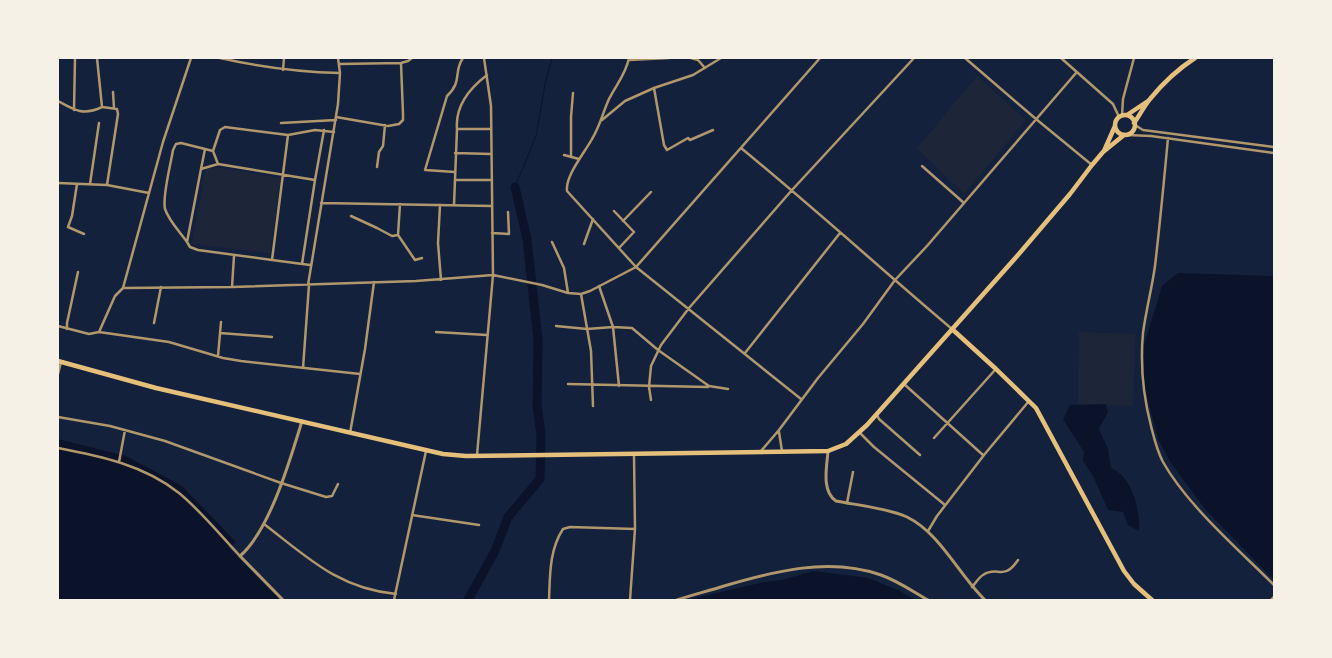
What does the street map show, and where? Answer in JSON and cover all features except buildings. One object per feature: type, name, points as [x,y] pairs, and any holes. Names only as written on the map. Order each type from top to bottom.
[{"type":"highway","points":[[59,362],[156,388],[426,451],[456,455],[828,451],[846,444],[876,414],[1070,194],[1103,152],[1133,131],[1149,100],[1172,75],[1195,58]]},
{"type":"highway","points":[[1103,152],[1115,125],[1123,116],[1149,100]]},
{"type":"highway","points":[[1123,116],[1133,119],[1135,124]]},
{"type":"highway","points":[[1115,125],[1119,133],[1126,135]]},
{"type":"highway","points":[[952,329],[996,368],[1036,408],[1048,427],[1124,572],[1152,600]]},
{"type":"street","points":[[74,110],[75,58]]},
{"type":"street","points":[[96,58],[102,107]]},
{"type":"street","points":[[99,332],[116,296],[124,288],[148,193],[191,58]]},
{"type":"street","points":[[220,58],[283,70],[340,73]]},
{"type":"street","points":[[283,70],[284,58]]},
{"type":"street","points":[[303,368],[311,265],[336,119],[340,73],[338,58]]},
{"type":"street","points":[[339,64],[401,63],[412,58]]},
{"type":"street","points":[[455,172],[425,170],[447,96],[455,88],[459,64],[463,58]]},
{"type":"street","points":[[477,456],[494,275],[491,106],[484,58]]},
{"type":"street","points":[[669,58],[629,59],[624,74],[610,98],[592,140],[579,159],[567,188],[636,267],[801,399]]},
{"type":"street","points":[[691,58],[698,60],[705,68]]},
{"type":"street","points":[[601,120],[625,101],[654,88],[681,80],[721,58]]},
{"type":"street","points":[[124,288],[309,285],[441,280],[494,275],[542,285],[568,293],[581,294],[636,267],[820,58]]},
{"type":"street","points":[[651,400],[649,387],[651,366],[658,350],[689,308],[792,190],[914,58]]},
{"type":"street","points":[[965,58],[1092,165]]},
{"type":"street","points":[[1061,58],[1113,104],[1123,116]]},
{"type":"street","points":[[1123,116],[1123,99],[1134,58]]},
{"type":"street","points":[[281,123],[336,119],[394,126],[399,124],[402,120],[401,63]]},
{"type":"street","points":[[760,452],[863,324],[894,280],[927,246],[1076,73]]},
{"type":"street","points":[[454,206],[456,116],[460,105],[474,87],[487,75]]},
{"type":"street","points":[[654,88],[664,145],[667,150],[688,138],[690,140],[713,130]]},
{"type":"street","points":[[107,185],[118,114],[114,108],[113,92]]},
{"type":"street","points":[[571,157],[573,93]]},
{"type":"street","points":[[58,101],[74,110],[92,110],[102,107],[114,108]]},
{"type":"street","points":[[90,184],[99,123]]},
{"type":"street","points":[[1135,124],[1143,130],[1274,147]]},
{"type":"street","points":[[377,167],[385,125]]},
{"type":"street","points":[[218,164],[213,151],[217,138],[223,128],[288,135],[310,130],[334,132]]},
{"type":"street","points":[[457,129],[491,129]]},
{"type":"street","points":[[302,264],[324,130]]},
{"type":"street","points":[[272,260],[288,135]]},
{"type":"street","points":[[1126,135],[1168,138],[1274,153]]},
{"type":"street","points":[[1168,138],[1154,268],[1143,332],[1142,383],[1154,438],[1163,462],[1194,504],[1274,585]]},
{"type":"street","points":[[213,151],[182,143],[176,144],[174,150],[164,204],[168,215],[190,247],[234,256],[311,265]]},
{"type":"street","points":[[187,242],[205,148]]},
{"type":"street","points":[[741,148],[952,329]]},
{"type":"street","points":[[455,153],[492,154]]},
{"type":"street","points":[[564,155],[579,159]]},
{"type":"street","points":[[201,170],[218,164],[315,180]]},
{"type":"street","points":[[922,166],[964,203]]},
{"type":"street","points":[[455,180],[491,180]]},
{"type":"street","points":[[58,183],[107,185],[148,193]]},
{"type":"street","points":[[77,184],[72,216],[68,227],[84,234]]},
{"type":"street","points":[[623,221],[651,192]]},
{"type":"street","points":[[321,203],[492,206]]},
{"type":"street","points":[[400,204],[398,235],[415,260],[422,258]]},
{"type":"street","points":[[440,205],[438,243],[441,280]]},
{"type":"street","points":[[614,211],[634,232],[619,248]]},
{"type":"street","points":[[492,233],[509,234],[508,212]]},
{"type":"street","points":[[351,216],[392,236],[398,235]]},
{"type":"street","points":[[584,244],[593,219]]},
{"type":"street","points":[[745,353],[840,234]]},
{"type":"street","points":[[552,242],[564,268],[568,293]]},
{"type":"street","points":[[232,287],[234,256]]},
{"type":"street","points":[[67,329],[78,272]]},
{"type":"street","points":[[350,433],[374,282]]},
{"type":"street","points":[[599,286],[613,327],[619,386]]},
{"type":"street","points":[[154,323],[161,287]]},
{"type":"street","points":[[581,294],[590,339],[593,406]]},
{"type":"street","points":[[218,356],[222,322]]},
{"type":"street","points":[[58,326],[89,334],[99,332],[169,342],[241,361],[360,374]]},
{"type":"street","points":[[556,326],[587,329],[632,328],[658,350],[709,386]]},
{"type":"street","points":[[436,332],[487,335]]},
{"type":"street","points":[[220,333],[272,337]]},
{"type":"street","points":[[58,374],[59,362]]},
{"type":"street","points":[[934,438],[996,368]]},
{"type":"street","points":[[568,384],[649,387],[709,386],[728,389]]},
{"type":"street","points":[[904,384],[984,455]]},
{"type":"street","points":[[928,531],[945,505],[1030,400]]},
{"type":"street","points":[[876,414],[879,419],[920,454]]},
{"type":"street","points":[[58,417],[125,430],[199,452],[281,483],[326,497],[332,496],[338,484]]},
{"type":"street","points":[[240,556],[256,539],[264,524],[281,483],[302,422]]},
{"type":"street","points":[[119,462],[125,430]]},
{"type":"street","points":[[779,430],[782,452]]},
{"type":"street","points":[[859,432],[874,447],[945,505]]},
{"type":"street","points":[[58,448],[101,456],[119,462],[141,470],[177,491],[192,504],[283,600]]},
{"type":"street","points":[[394,600],[426,451]]},
{"type":"street","points":[[828,451],[827,480],[828,492],[831,498],[836,501],[906,517],[928,531],[984,600]]},
{"type":"street","points":[[630,600],[634,529],[634,453]]},
{"type":"street","points":[[847,503],[853,472]]},
{"type":"street","points":[[412,515],[479,525]]},
{"type":"street","points":[[264,524],[334,576],[367,590],[396,594]]},
{"type":"street","points":[[549,600],[552,555],[555,544],[563,529],[570,527],[634,529]]},
{"type":"street","points":[[972,587],[982,575],[1008,571],[1012,569],[1018,560]]},
{"type":"street","points":[[677,600],[776,572],[815,566],[878,574],[900,583],[928,600]]},
{"type":"shaded area","points":[[977,76],[1026,120],[964,194],[917,148]]},
{"type":"shaded area","points":[[206,166],[281,178],[270,253],[192,244]]},
{"type":"shaded area","points":[[1178,273],[1274,276],[1274,580],[1205,509],[1171,463],[1158,439],[1144,385],[1144,345],[1162,286]]},
{"type":"shaded area","points":[[1079,332],[1135,334],[1133,406],[1078,405]]},
{"type":"shaded area","points":[[1106,404],[1108,412],[1099,429],[1108,449],[1111,468],[1119,472],[1125,479],[1134,495],[1139,531],[1128,525],[1123,512],[1108,510],[1093,476],[1083,461],[1084,452],[1063,419],[1070,405]]},
{"type":"shaded area","points":[[58,439],[126,456],[182,486],[236,542],[229,548],[280,600],[58,600]]},
{"type":"shaded area","points":[[813,571],[868,578],[900,591],[915,600],[686,600],[764,582],[782,580]]},
{"type":"waterway","points":[[515,187],[536,136],[545,84],[552,58]]},
{"type":"waterway","points":[[468,600],[495,551],[508,517],[540,479],[541,434],[537,406],[538,340],[527,239],[515,187]]}]
